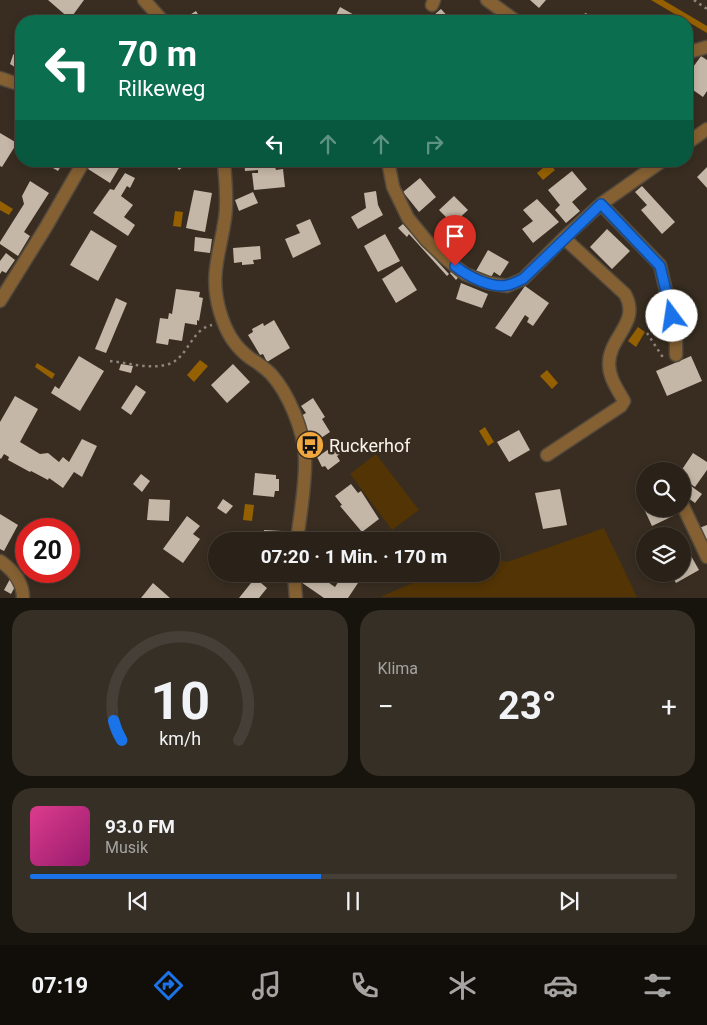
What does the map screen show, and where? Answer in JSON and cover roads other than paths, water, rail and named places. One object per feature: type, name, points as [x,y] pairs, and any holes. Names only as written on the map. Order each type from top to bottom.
[{"type":"street","points":[[144,0],[158,15]]},
{"type":"street","points":[[487,0],[508,15]]},
{"type":"street","points":[[693,51],[707,47]]},
{"type":"street","points":[[0,78],[15,83]]},
{"type":"street","points":[[693,139],[707,129]]},
{"type":"street","points":[[0,301],[81,167]]},
{"type":"street","points":[[224,167],[227,202],[216,263],[215,290],[227,333],[242,352],[274,377],[284,391],[294,414],[305,457],[298,532]]},
{"type":"street","points":[[389,167],[392,187],[408,218],[433,246],[465,274],[488,283],[507,286],[523,279],[601,204],[653,167]]},
{"type":"street","points":[[601,204],[660,266],[676,334],[676,355]]},
{"type":"street","points":[[547,455],[621,406],[624,401],[616,388],[609,363],[613,346],[629,318],[630,306],[625,294],[564,238]]},
{"type":"street","points":[[688,517],[707,557]]},
{"type":"street","points":[[0,562],[12,570],[19,580],[23,598]]},
{"type":"street","points":[[295,582],[296,598]]},
{"type":"place","name":"Ruckerhof","points":[[310,445]]}]
